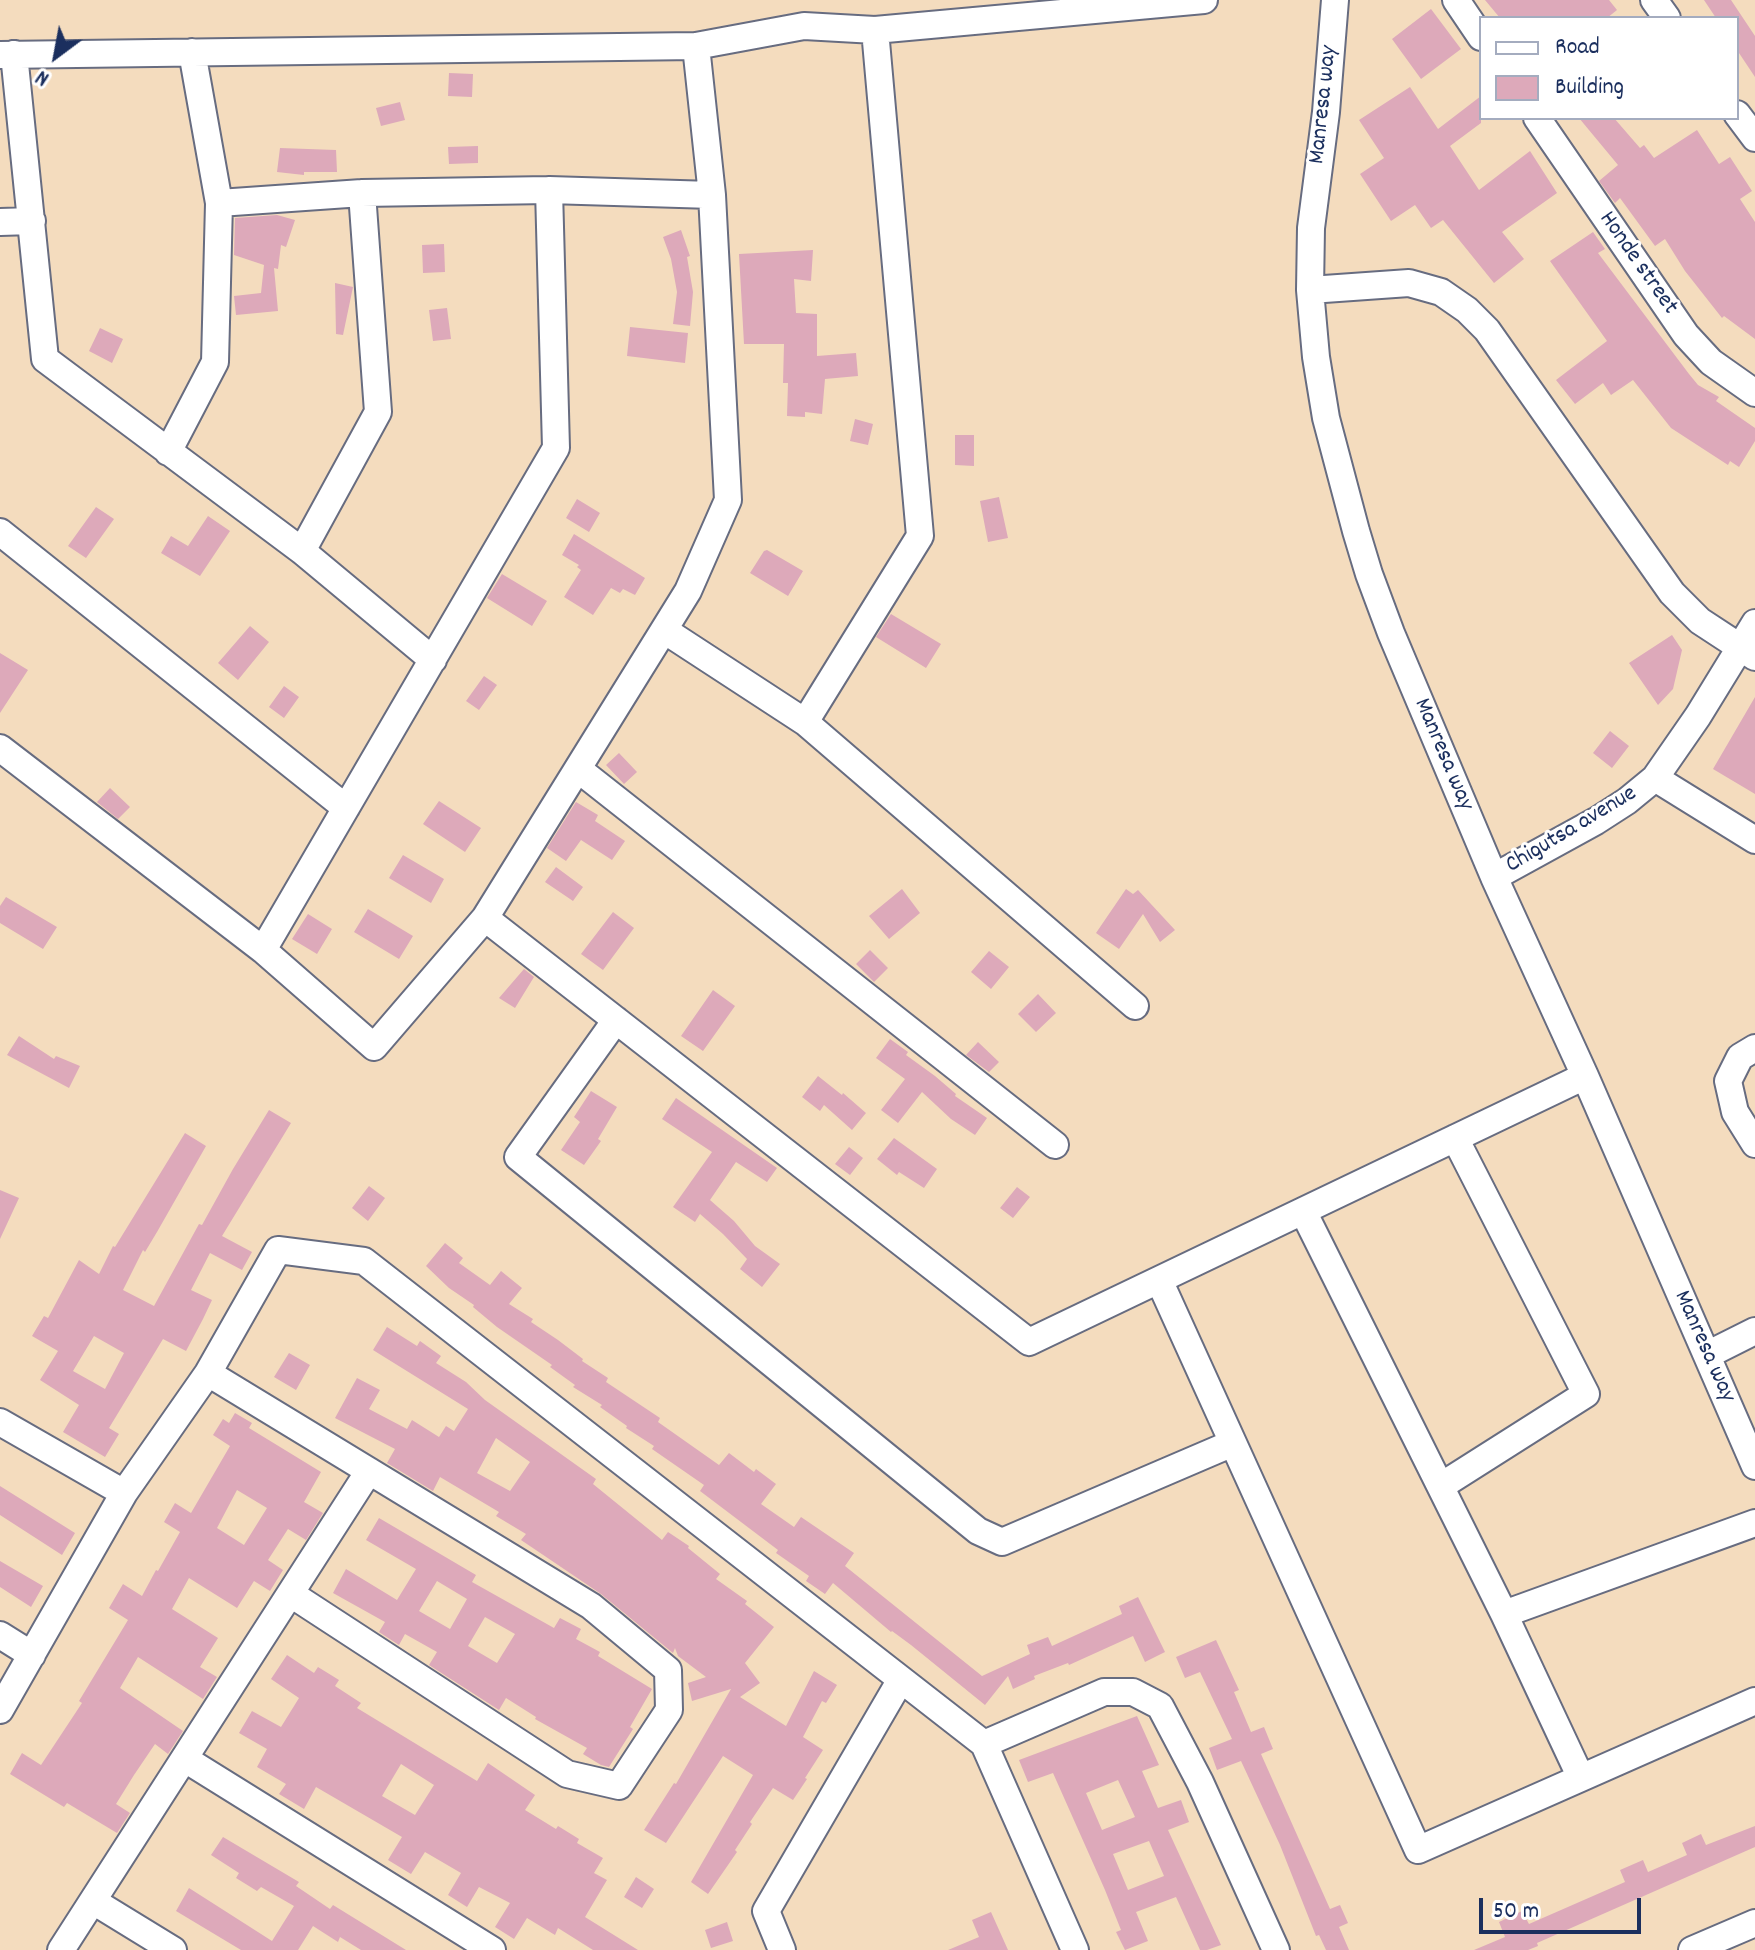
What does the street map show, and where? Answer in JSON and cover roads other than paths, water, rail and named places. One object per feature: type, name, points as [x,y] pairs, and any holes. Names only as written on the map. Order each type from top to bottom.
[{"type":"street","points":[[433,660],[302,551],[45,359],[32,221],[7,54],[696,46],[804,26],[875,30],[1204,0]]},
{"type":"street","name":"Manresa way","points":[[1335,0],[1326,112],[1311,228],[1310,290],[1326,418],[1369,574],[1494,877],[1585,1076],[1755,1466]]},
{"type":"street","points":[[1456,0],[1479,34]]},
{"type":"street","points":[[805,722],[920,536],[875,30]]},
{"type":"street","points":[[0,748],[263,950],[374,1047],[485,918],[688,591],[728,500],[712,195],[696,46]]},
{"type":"street","points":[[168,452],[215,362],[219,203],[192,52]]},
{"type":"street","points":[[1739,117],[1755,138]]},
{"type":"street","name":"Honde street","points":[[1538,120],[1686,335],[1711,362],[1755,393]]},
{"type":"street","points":[[219,203],[362,193],[549,190],[712,195]]},
{"type":"street","points":[[263,950],[556,448],[549,190]]},
{"type":"street","points":[[302,551],[378,412],[362,193]]},
{"type":"street","points":[[0,222],[32,221]]},
{"type":"street","points":[[1310,290],[1409,283],[1441,292],[1467,310],[1487,330],[1672,593],[1700,621],[1748,652]]},
{"type":"street","points":[[0,532],[346,808]]},
{"type":"street","name":"Chigutsa avenue","points":[[1494,877],[1596,821],[1655,778],[1748,652],[1755,623]]},
{"type":"street","points":[[664,630],[805,722],[1135,1006]]},
{"type":"street","points":[[578,769],[1055,1145]]},
{"type":"street","points":[[1655,778],[1755,840]]},
{"type":"street","points":[[485,918],[1029,1342],[1585,1076]]},
{"type":"street","points":[[616,1020],[518,1157],[978,1531],[1002,1542],[1233,1443]]},
{"type":"street","points":[[1755,1048],[1740,1057],[1728,1081],[1735,1112],[1755,1144]]},
{"type":"street","points":[[1441,1486],[1586,1394],[1455,1138]]},
{"type":"street","points":[[1303,1211],[1504,1614],[1581,1778]]},
{"type":"street","points":[[0,1710],[124,1493],[208,1373],[278,1250],[364,1261],[984,1744],[1075,1950]]},
{"type":"street","points":[[1159,1280],[1418,1850],[1755,1701]]},
{"type":"street","points":[[1707,1355],[1755,1331]]},
{"type":"street","points":[[208,1373],[591,1606],[668,1670],[669,1710],[619,1786],[567,1774],[291,1594]]},
{"type":"street","points":[[0,1422],[124,1493]]},
{"type":"street","points":[[61,1950],[369,1471]]},
{"type":"street","points":[[1504,1614],[1755,1523]]},
{"type":"street","points":[[0,1635],[32,1655]]},
{"type":"street","points":[[782,1950],[766,1911],[900,1681]]},
{"type":"street","points":[[984,1744],[1104,1692],[1133,1692],[1160,1706],[1200,1782],[1276,1950]]},
{"type":"street","points":[[185,1759],[492,1950]]},
{"type":"street","points":[[93,1901],[173,1950]]},
{"type":"street","points":[[1692,1950],[1755,1923]]}]
